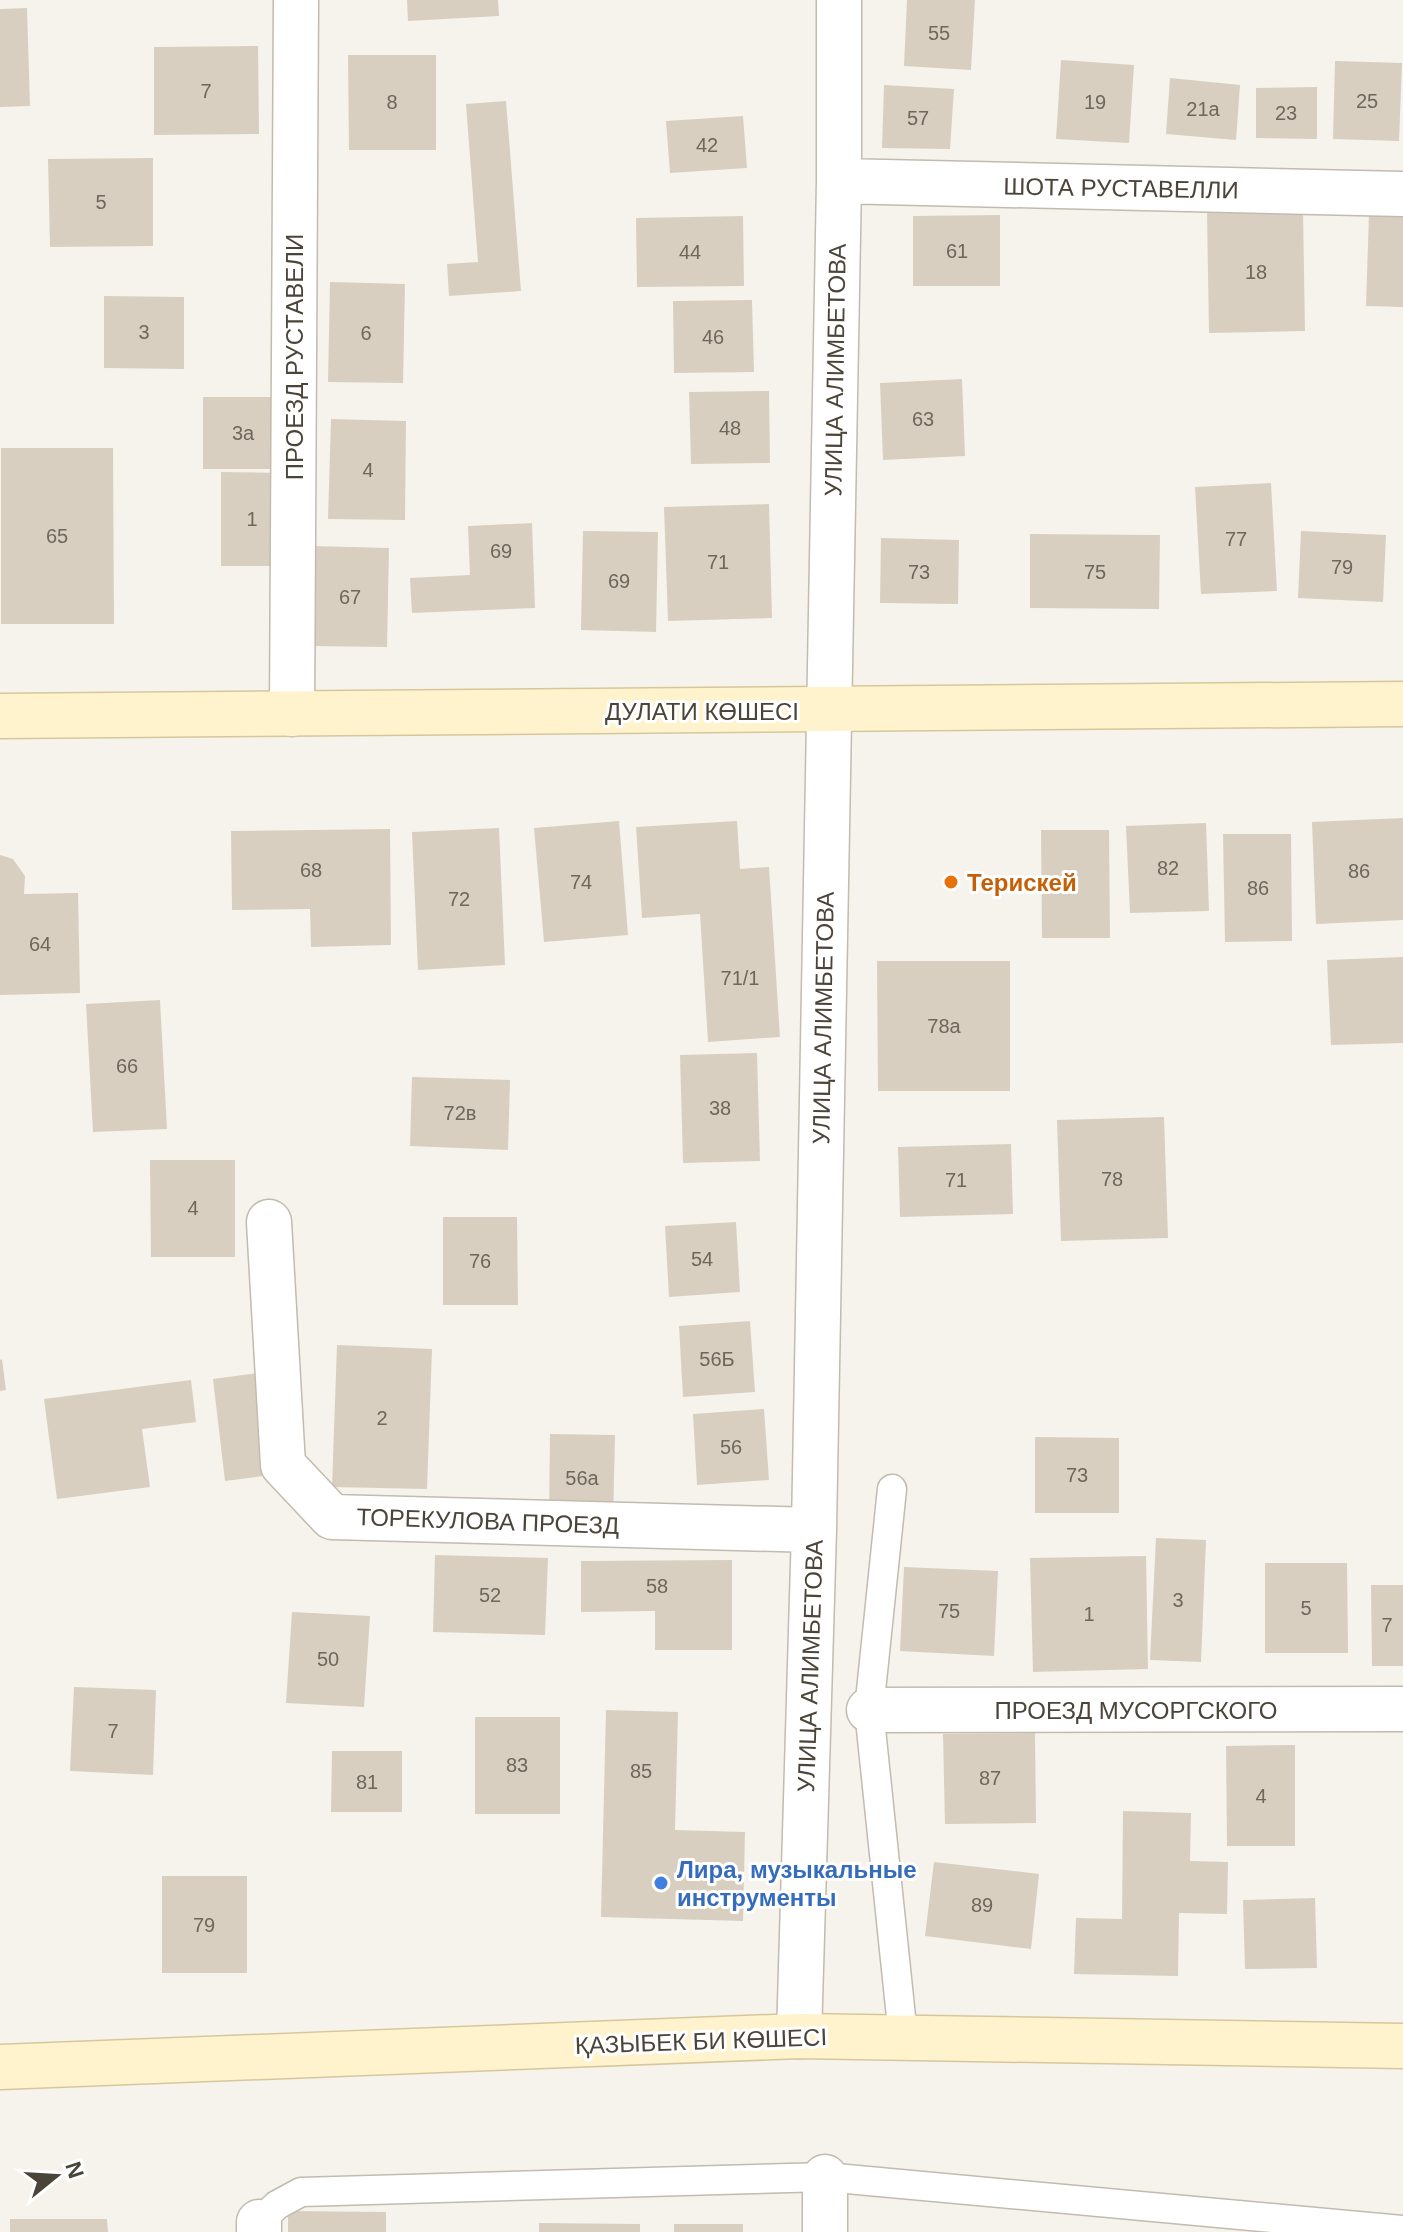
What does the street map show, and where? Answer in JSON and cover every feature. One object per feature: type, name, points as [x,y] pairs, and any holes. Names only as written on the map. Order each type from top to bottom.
[{"type":"main road","name":"ДУЛАТИ КӨШЕСІ","points":[[0,716],[1403,704]]},
{"type":"main road","name":"ҚАЗЫБЕК БИ КӨШЕСІ","points":[[0,2067],[799,2036],[1403,2046]]},
{"type":"street","name":"ПРОЕЗД РУСТАВЕЛИ","points":[[292,714],[296,0]]},
{"type":"street","name":"УЛИЦА АЛИМБЕТОВА","points":[[799,2036],[814,1530],[839,181],[839,0]]},
{"type":"street","name":"ШОТА РУСТАВЕЛЛИ","points":[[839,181],[1403,194]]},
{"type":"street","name":"ТОРЕКУЛОВА ПРОЕЗД","points":[[269,1222],[283,1465],[332,1517],[814,1530]]},
{"type":"street","name":"ПРОЕЗД МУСОРГСКОГО","points":[[869,1710],[1403,1709]]},
{"type":"street","points":[[825,2177],[825,2232]]},
{"type":"lane","points":[[892,1489],[869,1710],[903,2036]]},
{"type":"lane","points":[[259,2227],[277,2205],[301,2192],[825,2177],[1403,2230]]},
{"type":"building","points":[[407,0],[498,0],[499,16],[408,21]]},
{"type":"building","points":[[907,0],[975,0],[971,70],[904,66]]},
{"type":"building","points":[[27,8],[30,106],[0,107],[0,9]]},
{"type":"building","points":[[258,46],[259,134],[154,135],[154,47]]},
{"type":"building","points":[[348,55],[436,55],[436,150],[349,150]]},
{"type":"building","points":[[1061,60],[1134,65],[1129,143],[1056,139]]},
{"type":"building","points":[[1335,61],[1402,63],[1399,141],[1333,139]]},
{"type":"building","points":[[1170,78],[1240,85],[1236,140],[1166,134]]},
{"type":"building","points":[[884,85],[954,89],[950,149],[882,148]]},
{"type":"building","points":[[1317,87],[1317,139],[1256,138],[1256,88]]},
{"type":"building","points":[[506,101],[521,291],[449,296],[447,264],[478,262],[466,104]]},
{"type":"building","points":[[743,116],[747,168],[670,173],[666,121]]},
{"type":"building","points":[[153,158],[153,246],[50,247],[48,159]]},
{"type":"building","points":[[1303,212],[1305,331],[1209,333],[1207,213]]},
{"type":"building","points":[[1369,214],[1403,215],[1403,307],[1366,306]]},
{"type":"building","points":[[1000,215],[1000,286],[913,286],[913,216]]},
{"type":"building","points":[[743,216],[744,286],[637,287],[636,218]]},
{"type":"building","points":[[330,282],[405,284],[403,383],[328,382]]},
{"type":"building","points":[[104,296],[184,297],[184,369],[104,368]]},
{"type":"building","points":[[752,300],[754,372],[674,373],[673,301]]},
{"type":"building","points":[[962,379],[965,456],[883,460],[880,383]]},
{"type":"building","points":[[769,391],[770,463],[691,464],[689,392]]},
{"type":"building","points":[[203,397],[283,397],[283,469],[203,469]]},
{"type":"building","points":[[331,419],[406,421],[405,520],[328,519]]},
{"type":"building","points":[[1,448],[113,448],[114,624],[1,624]]},
{"type":"building","points":[[221,472],[284,473],[283,566],[221,566]]},
{"type":"building","points":[[1271,483],[1277,591],[1201,594],[1195,487]]},
{"type":"building","points":[[769,504],[772,618],[668,621],[664,507]]},
{"type":"building","points":[[532,523],[535,608],[412,613],[410,578],[470,575],[468,526]]},
{"type":"building","points":[[583,531],[658,532],[656,632],[581,630]]},
{"type":"building","points":[[1301,531],[1386,535],[1383,602],[1298,598]]},
{"type":"building","points":[[1030,534],[1160,535],[1159,609],[1030,608]]},
{"type":"building","points":[[881,538],[959,540],[958,604],[880,603]]},
{"type":"building","points":[[313,546],[389,548],[387,647],[311,646]]},
{"type":"building","points":[[1403,818],[1403,920],[1316,924],[1312,822]]},
{"type":"building","points":[[619,821],[628,935],[544,942],[534,828]]},
{"type":"building","points":[[737,821],[740,869],[769,867],[780,1037],[708,1042],[700,914],[642,918],[636,827]]},
{"type":"building","points":[[1206,823],[1209,911],[1130,913],[1126,826]]},
{"type":"building","points":[[499,828],[505,965],[418,970],[412,832]]},
{"type":"building","points":[[390,829],[391,945],[311,947],[310,909],[232,910],[231,831]]},
{"type":"building","points":[[1041,830],[1109,830],[1110,938],[1042,938]]},
{"type":"building","points":[[1223,834],[1291,834],[1292,941],[1225,942]]},
{"type":"building","points":[[0,855],[13,859],[25,876],[24,894],[78,893],[80,993],[0,995]]},
{"type":"building","points":[[1403,957],[1403,1043],[1331,1045],[1327,960]]},
{"type":"building","points":[[877,961],[1010,961],[1010,1091],[878,1091]]},
{"type":"building","points":[[160,1000],[167,1129],[93,1132],[86,1004]]},
{"type":"building","points":[[757,1053],[760,1161],[683,1163],[680,1055]]},
{"type":"building","points":[[412,1077],[510,1080],[508,1150],[410,1146]]},
{"type":"building","points":[[1164,1117],[1168,1238],[1061,1241],[1057,1120]]},
{"type":"building","points":[[1011,1144],[1013,1214],[900,1217],[898,1147]]},
{"type":"building","points":[[150,1160],[235,1160],[235,1257],[151,1257]]},
{"type":"building","points":[[443,1217],[517,1217],[518,1305],[443,1305]]},
{"type":"building","points":[[736,1222],[740,1292],[669,1297],[665,1226]]},
{"type":"building","points":[[750,1321],[755,1392],[683,1397],[679,1326]]},
{"type":"building","points":[[337,1345],[432,1349],[427,1489],[332,1487]]},
{"type":"building","points":[[0,1360],[6,1390],[0,1391]]},
{"type":"building","points":[[266,1372],[278,1474],[225,1481],[213,1379]]},
{"type":"building","points":[[191,1380],[196,1422],[142,1429],[150,1487],[57,1499],[44,1399]]},
{"type":"building","points":[[764,1409],[769,1480],[697,1485],[693,1414]]},
{"type":"building","points":[[550,1434],[615,1435],[613,1522],[549,1521]]},
{"type":"building","points":[[1035,1437],[1119,1438],[1119,1513],[1035,1513]]},
{"type":"building","points":[[1156,1538],[1206,1540],[1201,1662],[1150,1660]]},
{"type":"building","points":[[435,1555],[548,1558],[545,1635],[433,1632]]},
{"type":"building","points":[[1146,1556],[1148,1669],[1033,1672],[1030,1558]]},
{"type":"building","points":[[732,1560],[732,1650],[655,1650],[655,1611],[581,1612],[581,1561]]},
{"type":"building","points":[[1265,1563],[1347,1563],[1348,1653],[1265,1653]]},
{"type":"building","points":[[904,1567],[998,1571],[994,1656],[900,1651]]},
{"type":"building","points":[[1371,1585],[1403,1585],[1403,1666],[1372,1666]]},
{"type":"building","points":[[292,1612],[370,1616],[364,1707],[286,1703]]},
{"type":"building","points":[[74,1687],[156,1690],[153,1775],[70,1771]]},
{"type":"building","points":[[606,1710],[678,1712],[675,1830],[745,1832],[743,1921],[601,1917]]},
{"type":"building","points":[[475,1717],[560,1717],[560,1814],[475,1814]]},
{"type":"building","points":[[1035,1733],[1036,1823],[945,1824],[943,1734]]},
{"type":"building","points":[[1295,1745],[1295,1846],[1227,1846],[1226,1746]]},
{"type":"building","points":[[332,1751],[402,1751],[402,1812],[331,1812]]},
{"type":"building","points":[[1123,1811],[1191,1813],[1190,1861],[1228,1862],[1227,1914],[1179,1913],[1178,1976],[1074,1974],[1076,1918],[1122,1919]]},
{"type":"building","points":[[934,1862],[1039,1874],[1031,1949],[925,1936]]},
{"type":"building","points":[[162,1876],[247,1876],[247,1973],[162,1973]]},
{"type":"building","points":[[1315,1898],[1317,1968],[1245,1969],[1243,1900]]},
{"type":"building","points":[[288,2211],[386,2212],[386,2232],[288,2232]]},
{"type":"building","points":[[10,2219],[107,2219],[108,2232],[10,2232]]},
{"type":"building","points":[[539,2223],[640,2224],[640,2232],[539,2232]]},
{"type":"building","points":[[674,2224],[743,2224],[743,2232],[674,2232]]},
{"type":"place","name":"Терискей","points":[[951,882]]},
{"type":"place","name":"Лира, музыкальные инструменты","points":[[661,1883]]}]
